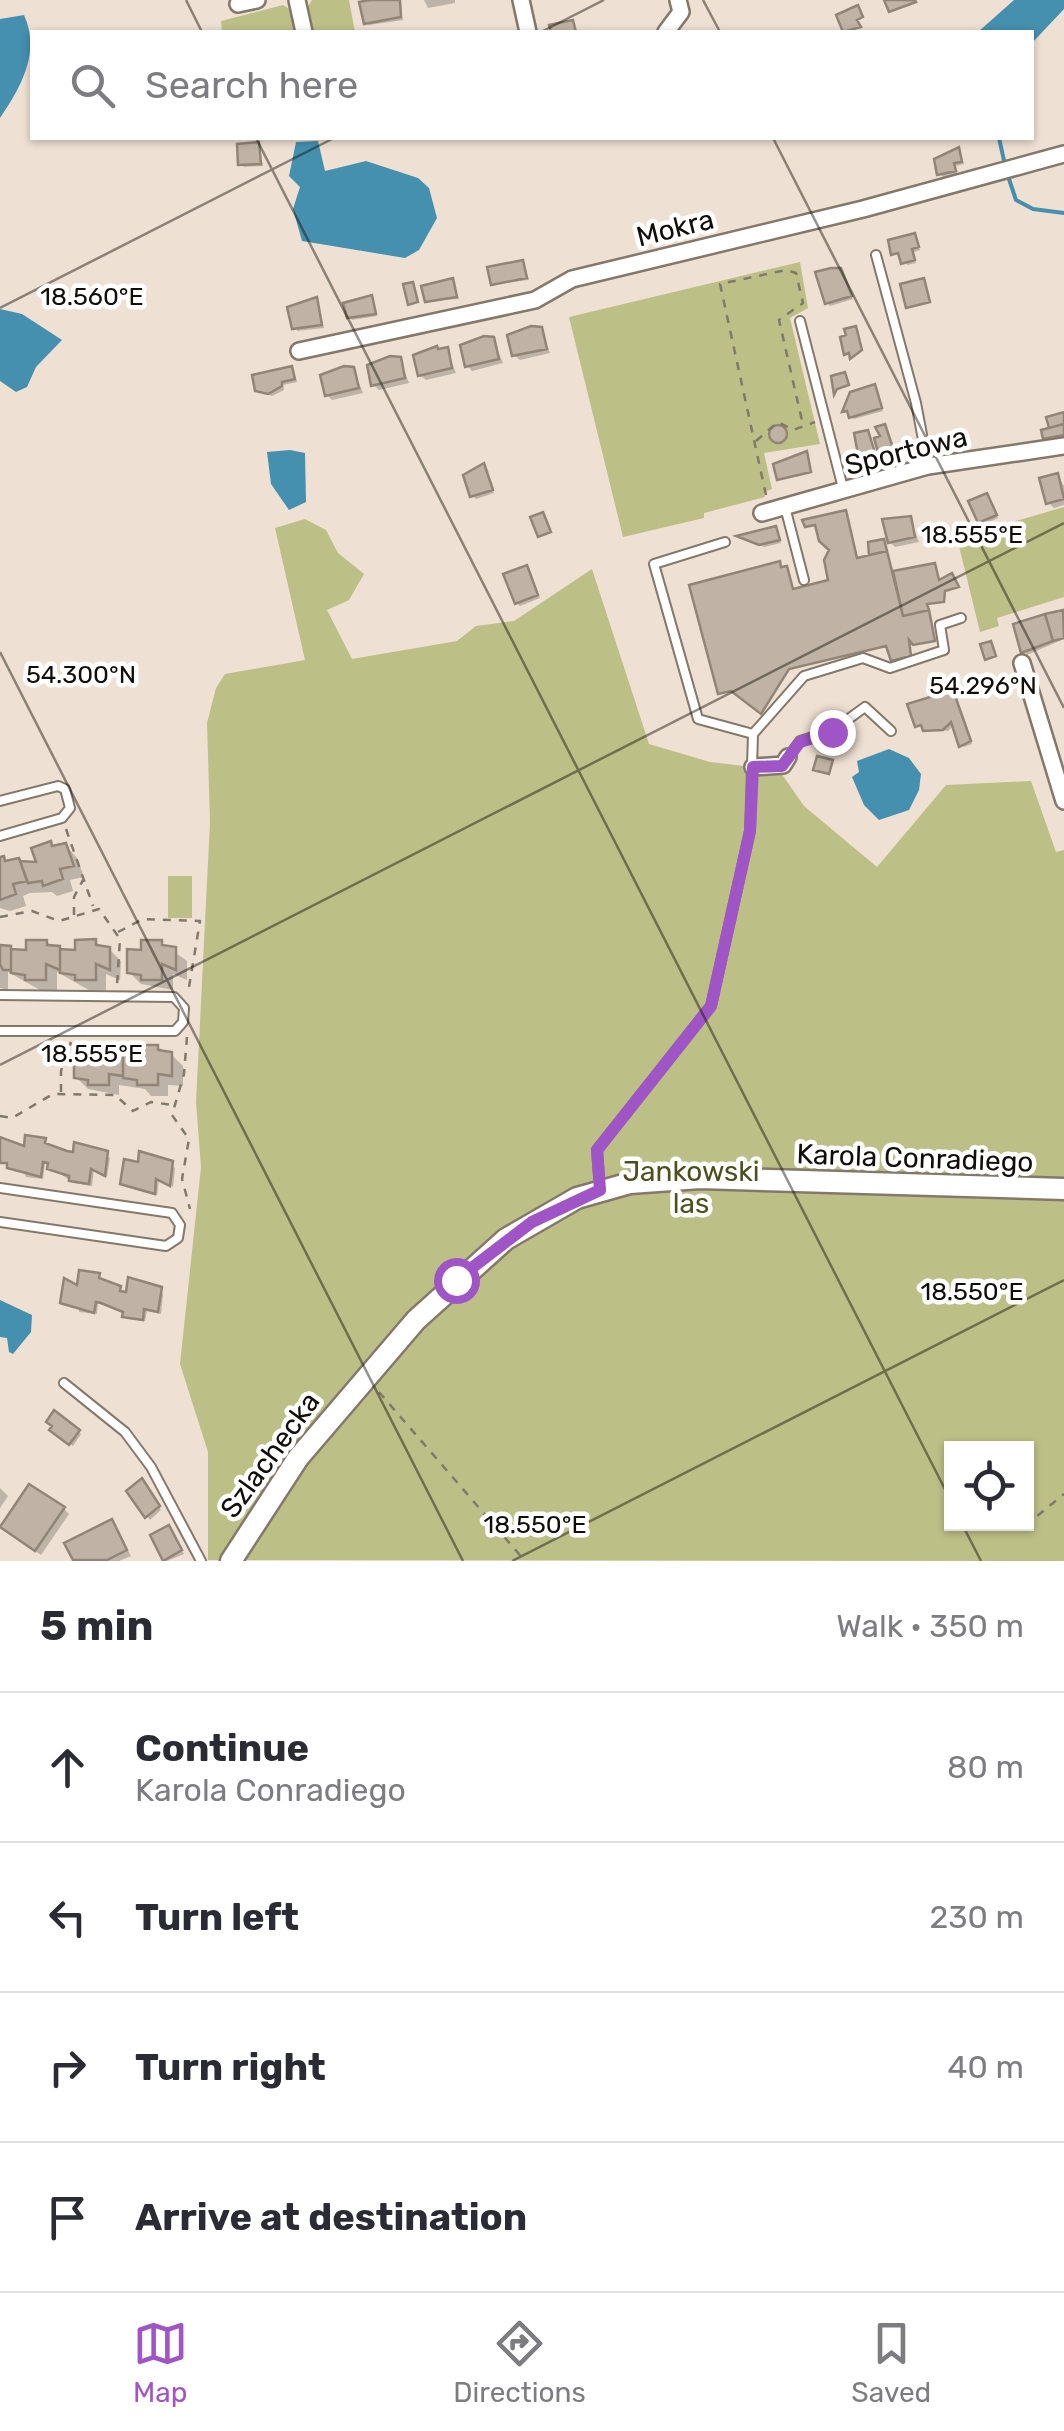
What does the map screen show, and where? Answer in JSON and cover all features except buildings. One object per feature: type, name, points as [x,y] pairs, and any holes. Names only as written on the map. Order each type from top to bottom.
[{"type":"street","points":[[238,4],[257,0]]},
{"type":"street","points":[[297,0],[304,30]]},
{"type":"street","points":[[521,0],[528,30]]},
{"type":"street","points":[[667,30],[680,12],[678,0]]},
{"type":"street","name":"Mokra","points":[[299,351],[535,300],[572,279],[862,209],[1064,154]]},
{"type":"street","name":"Sportowa","points":[[773,510],[928,466],[1064,446]]},
{"type":"street","points":[[1022,663],[1064,801]]},
{"type":"street","points":[[753,767],[782,766],[788,757]]},
{"type":"street","name":"Karola Conradiego","points":[[361,1380],[479,1260],[554,1208],[600,1190],[700,1178],[1064,1189]]},
{"type":"street","name":"Szlachecka","points":[[231,1561],[298,1458],[361,1380]]},
{"type":"lane","points":[[876,256],[916,402],[928,466]]},
{"type":"lane","points":[[800,321],[844,492]]},
{"type":"lane","points":[[773,510],[804,580]]},
{"type":"lane","points":[[726,542],[654,564],[698,718],[753,734]]},
{"type":"lane","points":[[600,1190],[597,1150],[711,1006],[750,831],[753,734],[804,676],[863,658],[890,668],[944,650],[940,625],[961,618]]},
{"type":"lane","points":[[788,757],[800,742],[832,732],[865,708],[891,731]]},
{"type":"lane","points":[[0,801],[58,786],[64,789],[70,808],[62,818],[0,836]]},
{"type":"lane","points":[[0,995],[174,997],[184,1008],[184,1022],[175,1031],[0,1031]]},
{"type":"lane","points":[[0,1188],[172,1213],[180,1225],[178,1238],[166,1246],[0,1222]]},
{"type":"lane","points":[[64,1384],[125,1432],[151,1467],[201,1561]]},
{"type":"path","points":[[754,441],[776,420],[793,430],[803,425],[779,320],[803,303],[792,270],[720,284],[754,441],[773,510]]},
{"type":"path","points":[[64,822],[94,908],[117,932],[117,986]]},
{"type":"path","points":[[74,916],[74,897],[84,879]]},
{"type":"path","points":[[0,916],[24,911],[58,922],[94,908]]},
{"type":"path","points":[[117,932],[143,918],[200,921],[189,987]]},
{"type":"path","points":[[186,1037],[184,1074],[172,1116],[189,1139],[182,1179],[190,1209]]},
{"type":"path","points":[[0,1116],[12,1118],[53,1094],[116,1095],[133,1111],[151,1102],[173,1105]]},
{"type":"path","points":[[361,1380],[525,1561]]},
{"type":"path","points":[[1034,1519],[1064,1494]]},
{"type":"green space","points":[[312,0],[349,0],[355,30],[312,30],[307,8]]},
{"type":"green space","points":[[283,5],[291,10],[296,30],[222,30],[221,21]]},
{"type":"green space","points":[[800,262],[808,308],[790,318],[820,444],[764,453],[772,489],[764,492],[765,497],[704,513],[704,518],[623,537],[569,317]]},
{"type":"green space","points":[[1064,507],[1064,597],[997,618],[999,626],[980,632],[957,538]]},
{"type":"green space","name":"Jankowski las","points":[[305,519],[326,530],[338,553],[364,574],[349,600],[327,610],[352,659],[457,641],[476,626],[514,621],[592,569],[649,744],[710,762],[779,770],[804,806],[877,867],[946,785],[1031,781],[1056,852],[1064,850],[1064,1561],[208,1560],[208,1452],[180,1364],[201,1167],[196,1102],[210,822],[207,723],[216,688],[225,674],[305,660],[275,528]]},
{"type":"green space","points":[[168,876],[192,876],[192,918],[168,918]]},
{"type":"water","points":[[1014,0],[1064,0],[1064,9],[1034,41],[1034,30],[980,30]]},
{"type":"water","points":[[24,15],[30,42],[26,69],[0,118],[0,19]]},
{"type":"water","points":[[318,141],[325,171],[366,161],[418,178],[429,188],[437,218],[419,250],[405,258],[302,241],[293,209],[300,187],[289,176],[296,142]]},
{"type":"water","points":[[0,309],[22,314],[62,340],[36,367],[27,387],[16,392],[0,381]]},
{"type":"water","points":[[267,452],[305,453],[306,502],[289,510],[271,484]]},
{"type":"water","points":[[889,749],[909,758],[921,774],[919,790],[909,810],[879,820],[864,805],[852,777],[859,772],[857,761]]},
{"type":"water","points":[[0,1300],[32,1315],[31,1332],[13,1354],[9,1352],[7,1338],[0,1337]]},
{"type":"waterway","points":[[999,140],[1005,165]]},
{"type":"waterway","points":[[1008,176],[1016,200],[1033,209],[1064,213]]},
{"type":"route","points":[[456,1280],[506,1239],[554,1208],[600,1190],[597,1150],[711,1006],[721,978],[750,831],[753,767],[782,766],[800,742],[832,732]]}]
